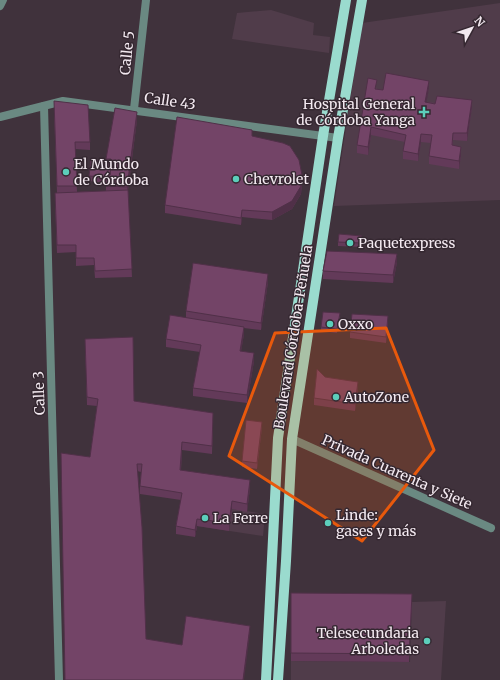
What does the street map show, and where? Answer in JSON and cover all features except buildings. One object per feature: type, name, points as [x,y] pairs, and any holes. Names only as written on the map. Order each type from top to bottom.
[{"type":"main road","name":"Boulevard Córdoba-Peñuela","points":[[266,680],[278,438],[323,136],[346,0]]},
{"type":"main road","name":"Boulevard Córdoba-Peñuela","points":[[278,680],[292,439],[338,138],[362,0]]},
{"type":"main road","points":[[278,438],[292,439]]},
{"type":"street","points":[[0,6],[3,0]]},
{"type":"street","name":"Calle 5","points":[[134,109],[146,0]]},
{"type":"street","name":"Calle 43","points":[[0,117],[63,101],[134,109],[338,138]]},
{"type":"street","name":"Calle 3","points":[[44,106],[59,680]]},
{"type":"street","name":"Privada Cuarenta y Siete","points":[[292,439],[490,528]]},
{"type":"highlighted area","points":[[386,328],[434,450],[362,541],[229,456],[275,333]]},
{"type":"shaded area","name":"Hospital General de Córdoba Yanga","points":[[500,3],[500,200],[334,206],[362,23]]},
{"type":"shaded area","points":[[271,10],[314,23],[313,35],[330,37],[329,53],[232,39],[237,13]]},
{"type":"shaded area","points":[[182,501],[265,514],[263,536],[197,526],[195,537]]},
{"type":"shaded area","points":[[446,601],[441,680],[291,680],[291,661],[410,662],[412,602]]},
{"type":"place","name":"Hospital General de Córdoba Yanga","points":[[424,112]]},
{"type":"place","name":"El Mundo de Córdoba","points":[[66,172]]},
{"type":"place","name":"Chevrolet","points":[[236,179]]},
{"type":"place","name":"Paquetexpress","points":[[350,243]]},
{"type":"place","name":"Oxxo","points":[[330,324]]},
{"type":"place","name":"AutoZone","points":[[336,397]]},
{"type":"place","name":"La Ferre","points":[[205,518]]},
{"type":"place","name":"Linde: gases y más","points":[[328,523]]},
{"type":"place","name":"Telesecundaria Arboledas","points":[[427,641]]}]
